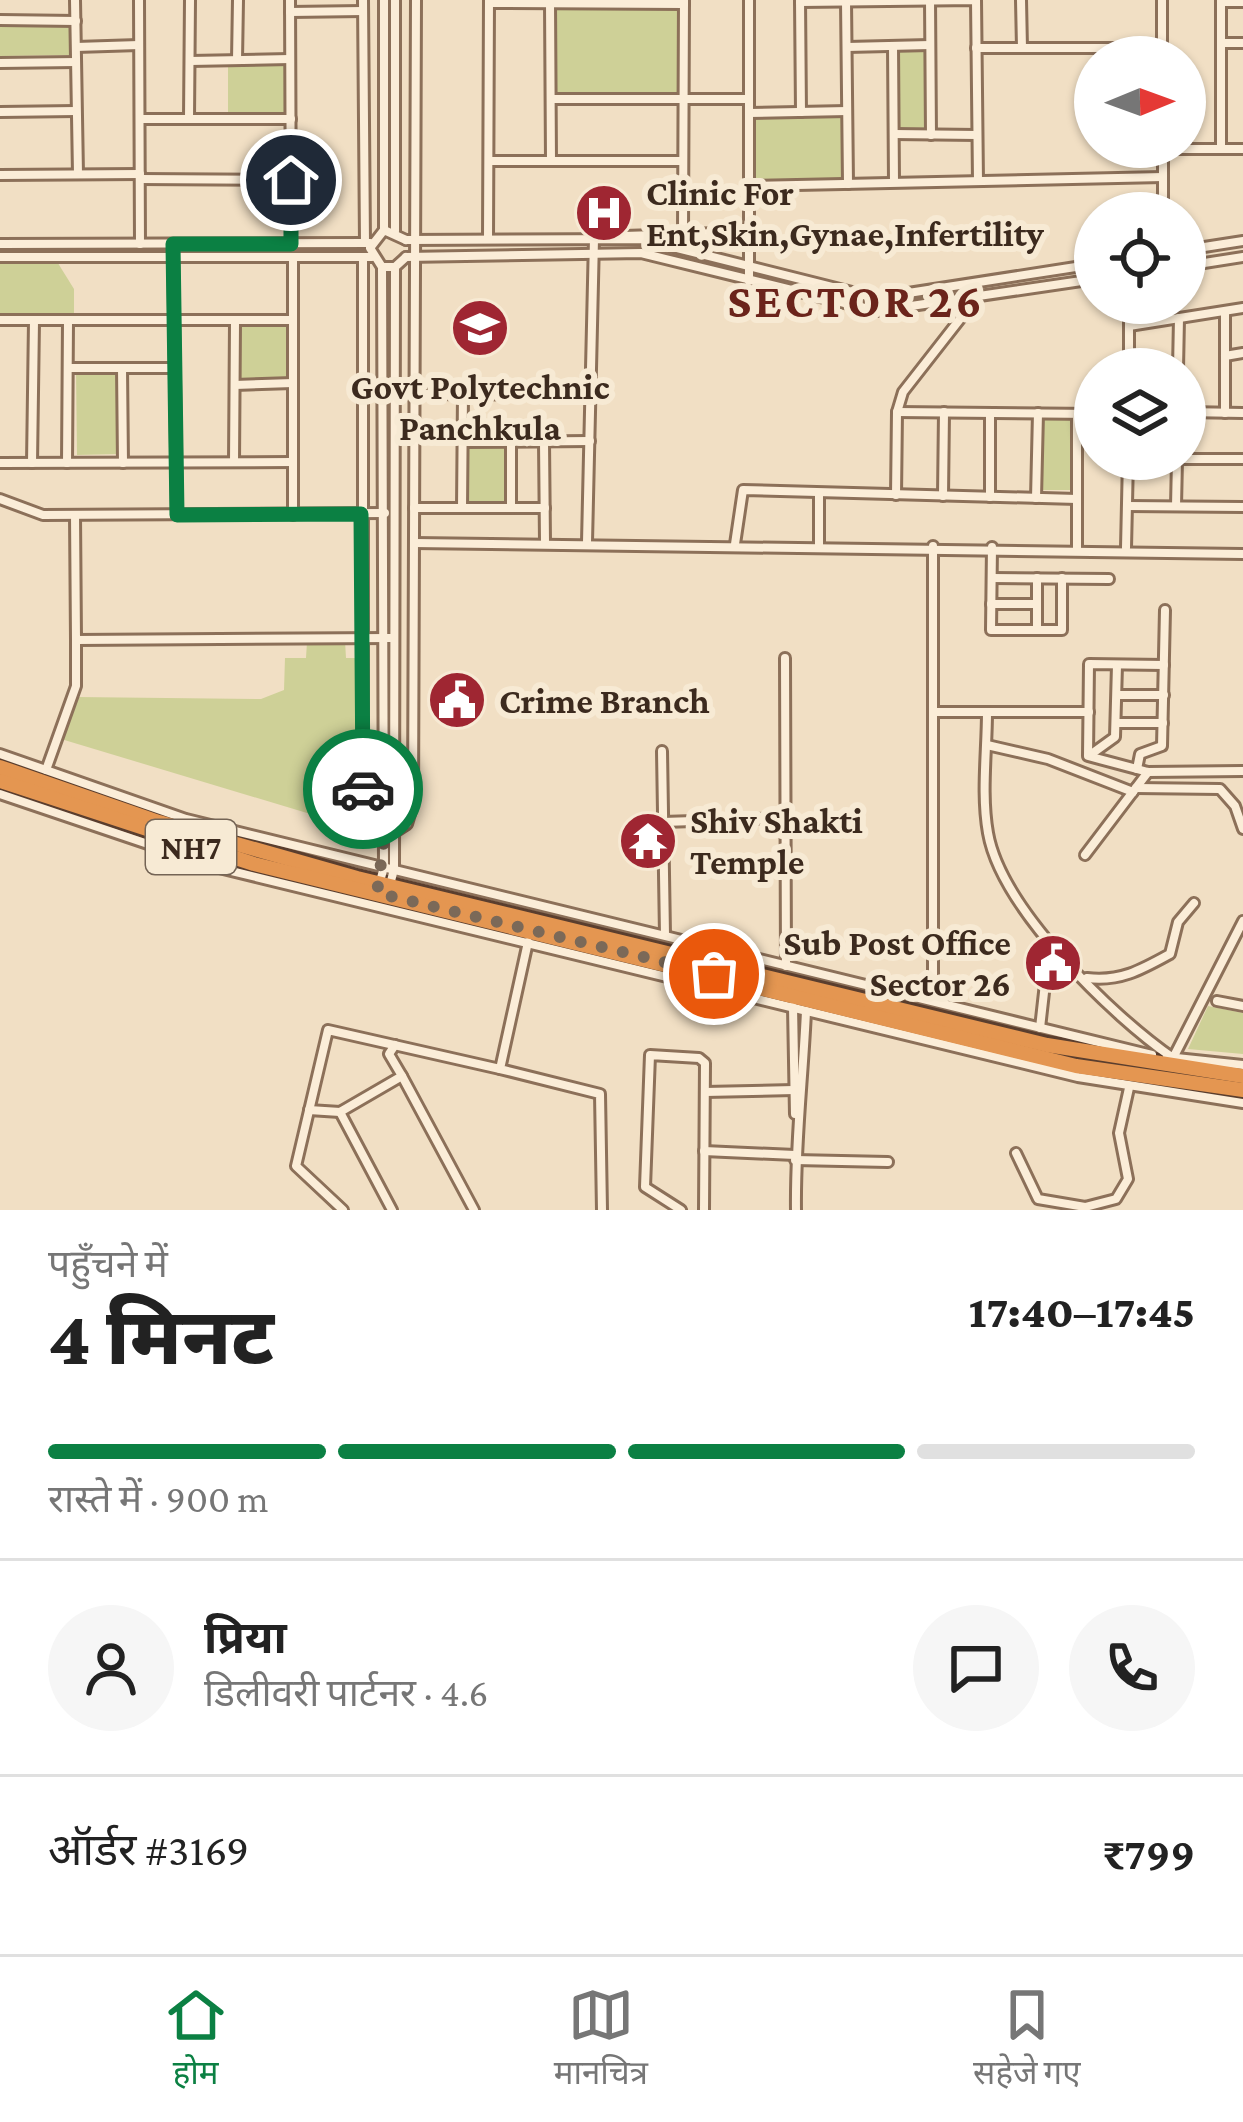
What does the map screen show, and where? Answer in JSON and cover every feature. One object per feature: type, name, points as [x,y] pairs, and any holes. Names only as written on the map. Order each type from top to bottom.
[{"type":"highway","name":"NH7","points":[[0,767],[159,822],[1076,1066],[1243,1090]]},
{"type":"highway","name":"NH7","points":[[0,781],[177,843],[385,882],[1047,1045],[1243,1076]]},
{"type":"street","points":[[75,0],[78,174]]},
{"type":"street","points":[[139,0],[140,257]]},
{"type":"street","points":[[189,119],[190,0]]},
{"type":"street","points":[[237,60],[238,0]]},
{"type":"street","points":[[290,0],[291,244]]},
{"type":"street","points":[[384,0],[389,231]]},
{"type":"street","points":[[389,231],[395,0]]},
{"type":"street","points":[[360,862],[407,824],[413,804],[415,394],[410,240],[416,0]]},
{"type":"street","points":[[749,0],[749,281]]},
{"type":"street","points":[[801,112],[800,1],[976,0],[978,181]]},
{"type":"street","points":[[1022,0],[1022,48]]},
{"type":"street","points":[[1162,0],[1162,36]]},
{"type":"street","points":[[488,239],[489,1],[684,2],[683,232]]},
{"type":"street","points":[[930,1],[931,135]]},
{"type":"street","points":[[1221,149],[1222,1],[1243,2]]},
{"type":"street","points":[[846,2],[848,184]]},
{"type":"street","points":[[550,3],[551,161]]},
{"type":"street","points":[[290,12],[363,5],[368,243],[361,514],[363,820],[388,841],[407,872]]},
{"type":"street","points":[[0,20],[76,21]]},
{"type":"street","points":[[1221,43],[1243,43]]},
{"type":"street","points":[[76,47],[140,45]]},
{"type":"street","points":[[847,47],[930,45]]},
{"type":"street","points":[[893,46],[894,183]]},
{"type":"street","points":[[976,48],[1074,50]]},
{"type":"street","points":[[190,61],[290,59]]},
{"type":"street","points":[[0,63],[76,62]]},
{"type":"street","points":[[551,99],[749,99]]},
{"type":"street","points":[[0,112],[77,111]]},
{"type":"street","points":[[749,113],[848,111]]},
{"type":"street","points":[[140,119],[291,119]]},
{"type":"street","points":[[894,134],[977,134]]},
{"type":"street","points":[[1206,149],[1243,149]]},
{"type":"street","points":[[489,161],[683,160]]},
{"type":"street","points":[[1163,168],[1163,192]]},
{"type":"street","points":[[0,175],[291,180]]},
{"type":"street","points":[[749,186],[1163,177]]},
{"type":"street","points":[[389,231],[410,240],[640,238],[876,298],[1074,267]]},
{"type":"street","points":[[0,244],[368,243],[389,231]]},
{"type":"street","points":[[617,239],[632,233],[749,232]]},
{"type":"street","points":[[587,542],[594,239]]},
{"type":"street","points":[[1206,247],[1243,242]]},
{"type":"street","points":[[173,244],[177,515]]},
{"type":"street","points":[[0,257],[368,257],[382,267],[395,267],[411,257],[641,254],[877,311],[1074,282]]},
{"type":"street","points":[[293,256],[293,514]]},
{"type":"street","points":[[1206,263],[1243,257]]},
{"type":"street","points":[[382,267],[390,638],[385,882]]},
{"type":"street","points":[[388,513],[395,267]]},
{"type":"street","points":[[896,495],[897,412],[903,392],[978,296]]},
{"type":"street","points":[[1206,314],[1243,308]]},
{"type":"street","points":[[1225,311],[1225,413]]},
{"type":"street","points":[[0,320],[174,324],[293,320]]},
{"type":"street","points":[[32,463],[34,321]]},
{"type":"street","points":[[68,322],[68,463]]},
{"type":"street","points":[[234,462],[236,323]]},
{"type":"street","points":[[1129,348],[1129,326],[1143,324]]},
{"type":"street","points":[[1225,356],[1243,353]]},
{"type":"street","points":[[68,368],[175,368]]},
{"type":"street","points":[[122,368],[123,463]]},
{"type":"street","points":[[235,386],[293,383]]},
{"type":"street","points":[[415,394],[591,395]]},
{"type":"street","points":[[462,508],[463,394]]},
{"type":"street","points":[[897,412],[1074,414]]},
{"type":"street","points":[[943,496],[944,412]]},
{"type":"street","points":[[990,413],[990,497]]},
{"type":"street","points":[[1036,498],[1037,413]]},
{"type":"street","points":[[1206,413],[1243,413]]},
{"type":"street","points":[[463,442],[590,441]]},
{"type":"street","points":[[511,508],[512,442]]},
{"type":"street","points":[[544,442],[545,542]]},
{"type":"street","points":[[1206,459],[1243,459]]},
{"type":"street","points":[[0,463],[293,462]]},
{"type":"street","points":[[1077,480],[1077,548]]},
{"type":"street","points":[[1126,548],[1127,480]]},
{"type":"street","points":[[1176,506],[1177,480]]},
{"type":"street","points":[[735,544],[743,490],[1077,499]]},
{"type":"street","points":[[819,494],[819,545]]},
{"type":"street","points":[[0,499],[24,511],[75,515],[388,513]]},
{"type":"street","points":[[1127,506],[1243,507]]},
{"type":"street","points":[[414,508],[545,508]]},
{"type":"street","points":[[46,770],[76,686],[75,515]]},
{"type":"street","points":[[414,543],[1126,548],[1243,554]]},
{"type":"street","points":[[933,546],[933,998]]},
{"type":"street","points":[[992,547],[991,630],[1061,630],[1062,578]]},
{"type":"street","points":[[992,578],[1109,579]]},
{"type":"street","points":[[1037,578],[1037,630]]},
{"type":"street","points":[[992,604],[1037,604]]},
{"type":"street","points":[[1136,770],[1140,754],[1162,746],[1165,610]]},
{"type":"street","points":[[76,640],[390,638]]},
{"type":"street","points":[[785,658],[785,966]]},
{"type":"street","points":[[1088,756],[1089,664],[1164,665]]},
{"type":"street","points":[[1088,756],[1115,737],[1118,665]]},
{"type":"street","points":[[1117,695],[1163,695]]},
{"type":"street","points":[[934,712],[1089,712]]},
{"type":"street","points":[[987,712],[988,836],[1049,947],[1174,1058]]},
{"type":"street","points":[[1117,723],[1163,723]]},
{"type":"street","points":[[987,745],[1048,759],[1134,790],[1220,789],[1235,806],[1243,830]]},
{"type":"street","points":[[662,751],[665,935]]},
{"type":"street","points":[[0,754],[186,819],[360,862],[385,882]]},
{"type":"street","points":[[1088,756],[1148,772],[1243,771]]},
{"type":"street","points":[[1085,855],[1148,772]]},
{"type":"street","points":[[0,794],[219,868],[1129,1088],[1243,1103]]},
{"type":"street","points":[[663,821],[785,818]]},
{"type":"street","points":[[385,882],[407,872],[1040,1028],[1174,1058],[1243,1065]]},
{"type":"street","points":[[1085,978],[1110,980],[1141,971],[1170,954],[1178,922],[1194,903]]},
{"type":"street","points":[[1174,1058],[1243,921]]},
{"type":"street","points":[[500,1069],[528,942]]},
{"type":"street","points":[[1040,1028],[1049,947]]},
{"type":"street","points":[[1217,1001],[1243,1004]]},
{"type":"street","points":[[793,1007],[796,1210]]},
{"type":"street","points":[[795,1119],[803,1103],[806,1011]]},
{"type":"street","points":[[343,1210],[296,1166],[328,1030],[600,1094],[602,1210]]},
{"type":"street","points":[[395,1045],[388,1054],[474,1210]]},
{"type":"street","points":[[681,1210],[645,1186],[646,1056],[704,1060],[704,1210]]},
{"type":"street","points":[[309,1110],[340,1112],[402,1076]]},
{"type":"street","points":[[1016,1153],[1038,1198],[1074,1208],[1111,1202],[1126,1184],[1118,1133],[1129,1088]]},
{"type":"street","points":[[705,1092],[794,1090]]},
{"type":"street","points":[[340,1112],[392,1210]]},
{"type":"street","points":[[704,1151],[888,1162]]},
{"type":"green space","points":[[555,8],[681,8],[680,94],[555,93]]},
{"type":"green space","points":[[73,23],[73,55],[0,56],[0,24]]},
{"type":"green space","points":[[924,48],[926,129],[898,129],[896,49]]},
{"type":"green space","points":[[228,64],[288,64],[288,112],[228,112]]},
{"type":"green space","points":[[841,117],[842,179],[756,180],[755,118]]},
{"type":"green space","points":[[0,259],[56,260],[74,289],[74,316],[0,315]]},
{"type":"green space","points":[[241,325],[291,325],[291,379],[241,379]]},
{"type":"green space","points":[[119,370],[120,454],[77,455],[76,371]]},
{"type":"green space","points":[[1040,415],[1073,416],[1072,490],[1039,490]]},
{"type":"green space","points":[[465,445],[507,445],[507,503],[465,503]]},
{"type":"green space","points":[[345,641],[346,658],[360,658],[360,829],[61,739],[76,697],[261,699],[284,690],[285,658],[306,658],[307,642]]},
{"type":"green space","points":[[1208,1006],[1243,1013],[1243,1054],[1188,1049]]},
{"type":"way so far","points":[[363,789],[364,825],[384,840],[377,893],[714,974]]},
{"type":"place","name":"Clinic For Ent,Skin,Gynae,Infertility","points":[[604,213]]},
{"type":"place","name":"Govt Polytechnic Panchkula","points":[[480,328]]},
{"type":"place","name":"Crime Branch","points":[[457,700]]},
{"type":"place","name":"Shiv Shakti Temple","points":[[648,841]]},
{"type":"place","name":"Sub Post Office Sector 26","points":[[1053,963]]},
{"type":"district","name":"SECTOR 26","points":[[856,300]]},
{"type":"route","points":[[291,180],[291,244],[173,244],[177,515],[361,514],[363,789]]}]
